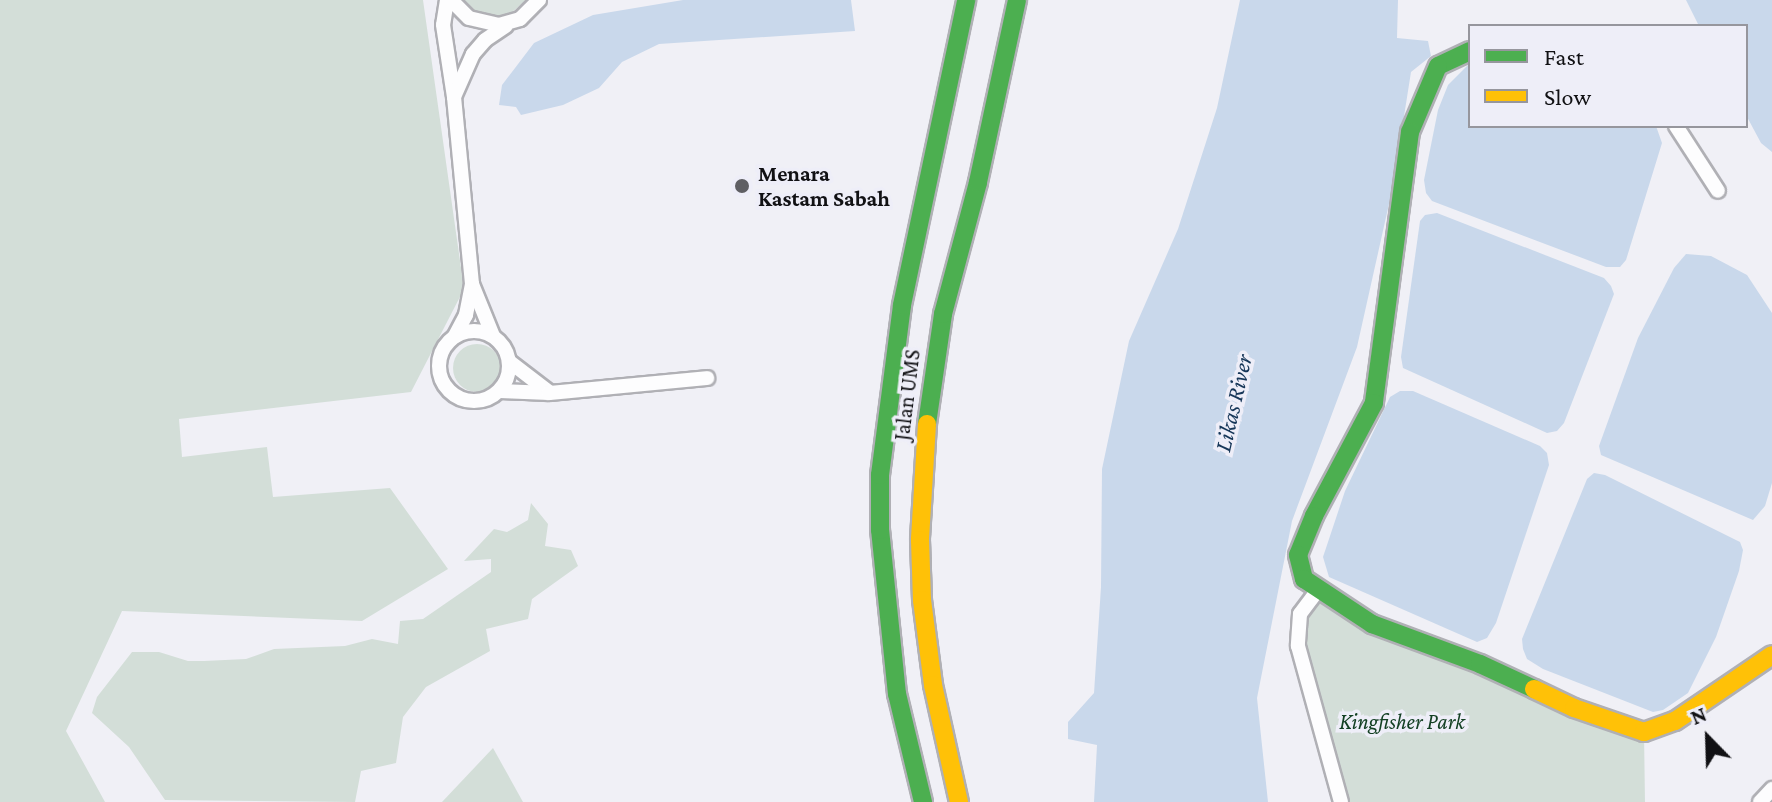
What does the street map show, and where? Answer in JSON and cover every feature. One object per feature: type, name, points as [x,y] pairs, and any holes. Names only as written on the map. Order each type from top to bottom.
[{"type":"main road","points":[[952,0],[964,9]]},
{"type":"main road","name":"Jalan UMS","points":[[959,802],[933,685],[922,600],[920,540],[928,401],[943,314],[975,192],[1017,0]]},
{"type":"main road","name":"Jalan UMS","points":[[923,802],[897,694],[880,530],[880,475],[902,305],[911,274],[924,189],[943,123],[964,9]]},
{"type":"main road","points":[[1468,52],[1438,66],[1410,132],[1374,403],[1327,491],[1298,555],[1304,579],[1372,624],[1480,664],[1574,708],[1644,732],[1675,721],[1772,655]]},
{"type":"street","points":[[449,0],[460,12],[478,23],[510,24]]},
{"type":"street","points":[[449,0],[443,25],[454,97],[472,284],[466,315],[443,350],[438,368],[442,382],[451,393],[477,402],[500,391],[549,393],[707,378]]},
{"type":"street","points":[[454,97],[473,54],[485,40],[528,13],[539,0]]},
{"type":"street","points":[[1677,128],[1718,191]]},
{"type":"street","points":[[472,284],[493,336],[507,352],[510,362],[508,378],[500,391]]},
{"type":"street","points":[[455,336],[474,331],[493,336]]},
{"type":"street","points":[[510,362],[549,393]]},
{"type":"street","points":[[1318,590],[1300,614],[1298,646],[1341,802]]},
{"type":"street","points":[[1760,802],[1772,789]]},
{"type":"green space","points":[[0,0],[423,0],[464,289],[411,392],[179,419],[182,457],[267,447],[273,497],[390,488],[448,569],[362,621],[122,611],[66,731],[105,802],[0,802]]},
{"type":"green space","points":[[461,0],[526,0],[510,14],[497,18],[473,13]]},
{"type":"green space","points":[[477,344],[494,351],[501,368],[494,385],[477,392],[460,385],[453,368],[460,351]]},
{"type":"green space","points":[[531,503],[548,524],[545,546],[571,550],[578,566],[532,599],[528,619],[486,629],[490,651],[426,687],[403,717],[396,763],[361,771],[355,802],[165,800],[129,747],[92,713],[97,697],[132,652],[159,652],[188,661],[204,661],[246,659],[274,649],[345,646],[372,639],[398,644],[400,621],[423,619],[491,572],[491,559],[464,561],[494,529],[507,532],[528,520]]},
{"type":"green space","name":"Kingfisher Park","points":[[1318,590],[1372,624],[1644,732],[1645,802],[1341,802],[1306,673],[1300,614]]},
{"type":"green space","points":[[493,748],[523,802],[442,802]]},
{"type":"water","points":[[683,0],[851,0],[855,31],[659,44],[622,62],[599,88],[563,105],[521,115],[516,107],[499,105],[502,85],[534,43],[593,15]]},
{"type":"water","name":"Likas River","points":[[1240,0],[1398,0],[1397,38],[1428,41],[1431,56],[1411,72],[1393,186],[1357,347],[1292,521],[1257,698],[1268,802],[1094,802],[1097,745],[1068,739],[1068,722],[1094,693],[1101,587],[1102,469],[1129,341],[1178,229],[1217,108]]},
{"type":"water","points":[[1686,0],[1772,0],[1772,152],[1761,143],[1748,119],[1748,24],[1698,24]]},
{"type":"water","points":[[1468,65],[1468,128],[1657,128],[1662,143],[1626,260],[1620,267],[1606,267],[1432,201],[1426,193],[1424,180],[1438,110],[1448,85]]},
{"type":"water","points":[[1437,213],[1604,278],[1611,286],[1614,294],[1564,423],[1557,431],[1547,433],[1403,368],[1401,357],[1420,221],[1425,215]]},
{"type":"water","points":[[1686,254],[1711,256],[1747,275],[1772,313],[1772,483],[1765,506],[1753,520],[1601,455],[1599,446],[1638,338],[1674,268]]},
{"type":"water","points":[[1400,391],[1413,391],[1540,446],[1547,453],[1549,465],[1496,623],[1487,638],[1477,642],[1329,577],[1323,557],[1345,491],[1390,397]]},
{"type":"water","points":[[1594,473],[1605,475],[1740,542],[1743,550],[1739,571],[1716,637],[1688,693],[1663,710],[1653,712],[1543,669],[1527,659],[1523,649],[1522,639],[1587,479]]},
{"type":"traffic: fast","points":[[923,802],[897,694],[880,530],[880,475],[902,305],[966,0]]},
{"type":"traffic: fast","points":[[927,424],[943,314],[978,182],[1017,0]]},
{"type":"traffic: fast","points":[[1468,52],[1438,66],[1410,132],[1374,403],[1314,516],[1298,555],[1304,579],[1372,624],[1480,664],[1534,689]]},
{"type":"traffic: slow","points":[[927,424],[920,540],[922,600],[933,685],[959,802]]},
{"type":"traffic: slow","points":[[1534,689],[1574,708],[1644,732],[1675,721],[1772,655]]},
{"type":"place","name":"Menara Kastam Sabah","points":[[742,186]]}]
